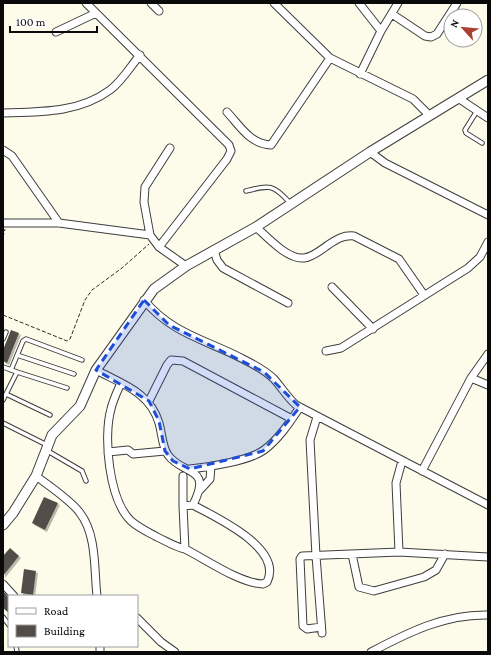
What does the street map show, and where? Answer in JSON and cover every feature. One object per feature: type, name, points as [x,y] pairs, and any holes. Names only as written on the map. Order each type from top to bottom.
[{"type":"street","points":[[86,3],[229,145],[230,151],[227,159],[160,248]]},
{"type":"street","points":[[151,3],[159,11]]},
{"type":"street","points":[[274,3],[330,58],[413,99],[429,114]]},
{"type":"street","points":[[359,3],[381,31]]},
{"type":"street","points":[[360,74],[381,31],[398,3]]},
{"type":"street","points":[[392,14],[425,36],[431,36],[436,34],[456,3]]},
{"type":"street","points":[[56,32],[96,13]]},
{"type":"street","points":[[3,113],[68,109],[90,100],[109,90],[121,79],[140,55]]},
{"type":"street","points":[[227,112],[251,140],[270,145],[330,58]]},
{"type":"street","points":[[3,524],[13,513],[36,476],[46,447],[60,425],[80,406],[96,370],[144,300],[154,289],[186,266],[256,227],[429,114],[488,80]]},
{"type":"street","points":[[458,98],[488,118]]},
{"type":"street","points":[[170,148],[145,187],[143,194],[151,238],[160,248],[186,266]]},
{"type":"street","points":[[3,150],[12,156],[59,223]]},
{"type":"street","points":[[370,152],[385,163],[488,215]]},
{"type":"street","points":[[3,223],[59,223],[151,238]]},
{"type":"street","points":[[256,227],[281,249],[292,256],[303,259],[310,257],[338,238],[346,235],[354,236],[399,260],[424,295]]},
{"type":"street","points":[[326,351],[341,348],[475,263],[488,242]]},
{"type":"street","points":[[214,250],[217,260],[223,268],[288,302]]},
{"type":"street","points":[[332,287],[373,329]]},
{"type":"street","points":[[144,300],[152,310],[169,324],[185,334],[243,359],[273,378],[288,398],[300,407],[488,505]]},
{"type":"street","points":[[422,471],[471,378],[488,354]]},
{"type":"street","points":[[149,402],[171,360],[183,361],[292,420]]},
{"type":"street","points":[[96,370],[140,394],[149,402],[159,421],[165,451],[172,461],[190,469],[196,474],[200,483],[200,490]]},
{"type":"street","points":[[471,378],[488,385]]},
{"type":"street","points":[[121,383],[111,409],[108,425],[108,452],[118,498],[130,520],[139,527],[244,580],[263,584],[269,578],[266,559],[261,549],[235,529],[193,504],[183,506]]},
{"type":"street","points":[[190,469],[211,466],[255,455],[263,451],[292,420],[300,407]]},
{"type":"street","points":[[317,417],[310,440],[316,556],[322,630],[307,629],[303,626],[300,559],[302,556],[316,556],[399,552],[488,557]]},
{"type":"street","points":[[108,452],[128,450],[133,454],[165,451]]},
{"type":"street","points":[[399,552],[396,482],[402,461]]},
{"type":"street","points":[[193,504],[200,490],[210,479],[211,466]]},
{"type":"street","points":[[36,476],[80,512],[87,524],[91,536],[97,595]]},
{"type":"street","points":[[183,476],[185,549]]},
{"type":"street","points":[[352,554],[359,587],[374,590],[431,574],[441,564],[444,554]]},
{"type":"street","points":[[3,584],[13,595]]},
{"type":"street","points":[[371,652],[413,630],[468,615],[488,615]]},
{"type":"street","points":[[138,619],[161,642],[175,652]]},
{"type":"lane","points":[[477,111],[465,130],[466,133],[482,143]]},
{"type":"lane","points":[[246,191],[271,187],[278,190],[290,204]]},
{"type":"lane","points":[[3,339],[6,332]]},
{"type":"lane","points":[[11,370],[23,341],[26,339],[82,360]]},
{"type":"lane","points":[[18,355],[74,374]]},
{"type":"lane","points":[[3,367],[68,388]]},
{"type":"lane","points":[[3,400],[18,372]]},
{"type":"lane","points":[[6,394],[50,415]]},
{"type":"lane","points":[[3,423],[46,447],[82,471],[86,481]]},
{"type":"path","points":[[3,315],[67,340],[70,339],[86,300],[92,290],[122,268],[151,238]]},
{"type":"highlighted area","points":[[144,300],[169,325],[264,372],[300,407],[263,451],[190,469],[173,461],[165,451],[159,421],[149,401],[96,370]]},
{"type":"building","points":[[11,330],[19,333],[7,363],[3,361],[3,350]]},
{"type":"building","points":[[44,497],[58,503],[45,530],[32,523]]},
{"type":"building","points":[[10,548],[19,556],[3,576],[3,556]]},
{"type":"building","points":[[24,569],[36,571],[33,595],[21,593]]},
{"type":"building","points":[[3,591],[8,597],[8,612],[3,608]]}]
